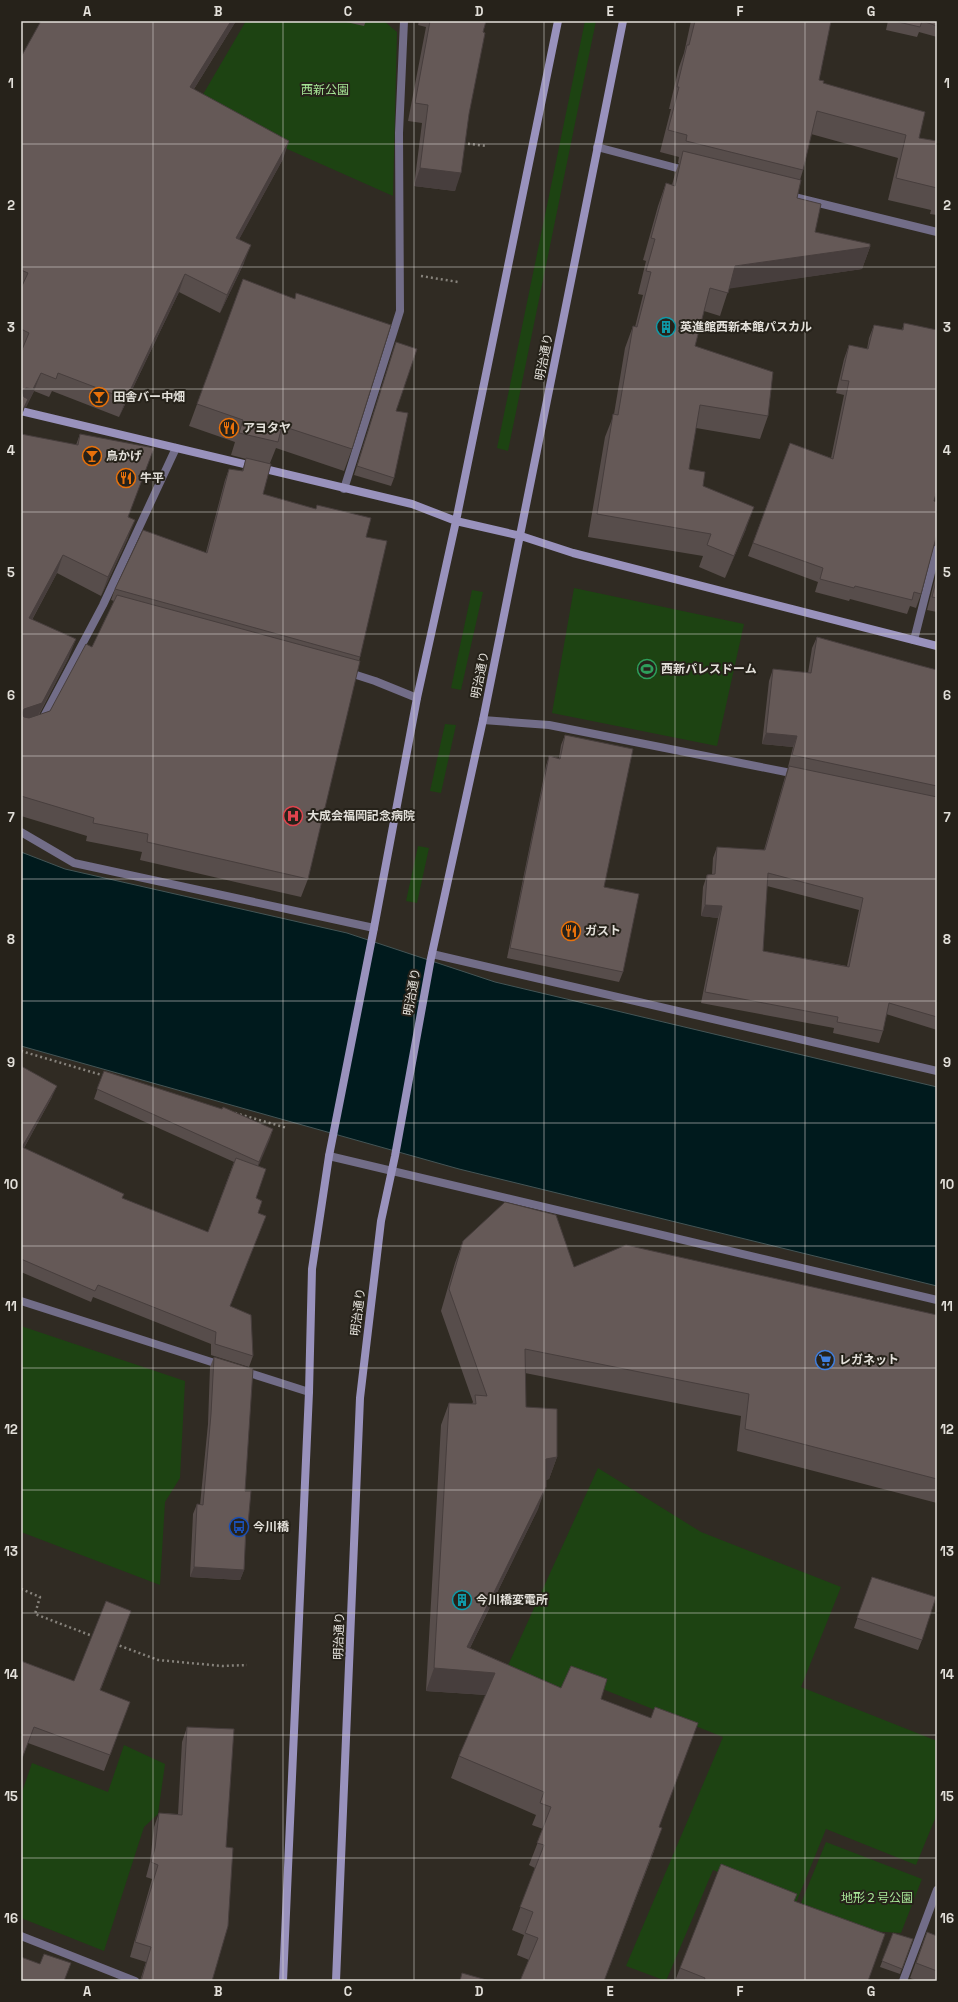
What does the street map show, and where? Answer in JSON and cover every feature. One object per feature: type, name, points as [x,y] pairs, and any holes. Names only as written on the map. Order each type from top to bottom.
[{"type":"street","points":[[344,489],[400,311],[400,133],[404,21]]},
{"type":"street","points":[[283,1981],[309,1392],[312,1269],[329,1156],[417,698],[456,521],[558,21]]},
{"type":"street","name":"明治通り","points":[[336,1981],[360,1398],[381,1221],[395,1156],[431,956],[483,720],[521,536],[622,21]]},
{"type":"street","points":[[597,147],[698,174]]},
{"type":"street","points":[[775,192],[937,232]]},
{"type":"street","points":[[21,411],[412,504],[456,521],[521,536],[573,553],[937,646]]},
{"type":"street","points":[[33,728],[39,726],[107,606],[176,448]]},
{"type":"street","points":[[914,640],[937,549]]},
{"type":"street","points":[[340,670],[375,681],[417,698]]},
{"type":"street","points":[[483,720],[549,725],[806,776]]},
{"type":"street","points":[[21,832],[74,863],[374,928]]},
{"type":"street","points":[[431,956],[937,1071]]},
{"type":"street","points":[[329,1156],[937,1300]]},
{"type":"street","points":[[21,1302],[309,1392]]},
{"type":"street","points":[[903,1981],[937,1890]]},
{"type":"street","points":[[21,1936],[135,1981]]},
{"type":"path","points":[[462,143],[486,146]]},
{"type":"path","points":[[400,273],[458,282]]},
{"type":"path","points":[[21,1051],[113,1078]]},
{"type":"path","points":[[234,1113],[287,1128]]},
{"type":"path","points":[[21,1589],[40,1597],[35,1614],[96,1637]]},
{"type":"path","points":[[111,1643],[158,1660],[222,1666],[247,1665]]},
{"type":"green space","name":"西新公園","points":[[246,21],[384,21],[397,32],[393,196],[195,108]]},
{"type":"green space","points":[[585,21],[596,21],[508,451],[497,448]]},
{"type":"green space","name":"西新パレスドーム","points":[[574,588],[744,624],[717,746],[552,713]]},
{"type":"green space","points":[[472,590],[483,592],[461,690],[451,688]]},
{"type":"green space","points":[[445,724],[456,725],[441,793],[430,791]]},
{"type":"green space","points":[[418,846],[429,848],[417,903],[406,901]]},
{"type":"green space","points":[[21,1326],[185,1381],[180,1478],[165,1502],[160,1585],[21,1532]]},
{"type":"green space","points":[[598,1468],[701,1532],[841,1587],[801,1687],[937,1741],[937,1814],[916,1865],[826,1829],[796,1903],[713,1870],[666,1981],[626,1966],[723,1737],[590,1684],[569,1700],[504,1674]]},
{"type":"green space","points":[[124,1745],[165,1764],[158,1814],[144,1827],[104,1951],[21,1918],[21,1795],[32,1763],[108,1792]]},
{"type":"green space","name":"地形２号公園","points":[[826,1842],[922,1879],[901,1933],[870,1931],[801,1903]]},
{"type":"water","points":[[21,852],[65,869],[347,933],[495,982],[937,1087],[937,1286],[459,1169],[21,1046]]},
{"type":"building","points":[[41,21],[231,21],[190,87],[289,141],[236,238],[251,245],[227,295],[185,274],[126,399],[58,373],[56,379],[41,373],[33,389],[26,388],[22,391],[24,397],[28,399],[21,414],[21,352],[29,333],[21,329],[21,288],[28,273],[21,270],[21,57]]},
{"type":"building","points":[[430,21],[486,21],[469,114],[461,173],[420,168],[428,105],[415,103]]},
{"type":"building","points":[[695,21],[831,21],[819,80],[824,81],[823,83],[925,112],[919,138],[937,141],[937,188],[896,178],[906,135],[817,111],[803,170],[686,141],[687,135],[668,130],[679,87],[677,87],[687,45],[689,45]]},
{"type":"building","points":[[894,21],[922,21],[920,27]]},
{"type":"building","points":[[922,21],[937,21],[937,26]]},
{"type":"building","points":[[683,151],[801,180],[797,198],[821,204],[815,232],[870,244],[870,247],[735,266],[728,293],[710,288],[695,346],[773,372],[768,416],[700,405],[689,469],[705,472],[703,486],[754,507],[734,556],[707,545],[711,534],[597,514],[613,414],[618,415],[633,326],[637,327],[651,272],[646,271],[655,239],[651,238],[666,183],[675,186]]},
{"type":"building","points":[[243,279],[295,299],[296,293],[391,325],[352,449],[282,426],[278,442],[239,433],[243,420],[197,404]]},
{"type":"building","points":[[904,323],[937,330],[937,490],[934,501],[937,502],[937,534],[921,594],[914,592],[912,600],[855,586],[854,588],[820,579],[823,568],[753,543],[790,443],[833,459],[849,381],[841,380],[849,345],[868,349],[874,325],[903,330]]},
{"type":"building","points":[[396,342],[417,349],[396,411],[408,413],[394,478],[357,466]]},
{"type":"building","points":[[21,434],[78,445],[80,434],[154,448],[128,517],[135,520],[108,577],[63,555],[29,618],[76,639],[42,703],[24,709],[22,714],[24,717],[29,718],[50,711],[86,644],[92,647],[117,595],[360,661],[308,879],[147,842],[148,834],[93,823],[94,818],[21,796]]},
{"type":"building","points":[[246,458],[271,464],[263,494],[316,509],[317,505],[371,518],[366,537],[387,541],[360,657],[115,589],[143,530],[207,553],[229,469],[243,471]]},
{"type":"building","points":[[937,577],[937,598],[932,597]]},
{"type":"building","points":[[817,637],[937,670],[937,786],[792,755],[797,736],[766,733],[773,669],[811,673]]},
{"type":"building","points":[[565,735],[633,749],[604,887],[639,894],[623,972],[510,948],[549,756],[560,759]]},
{"type":"building","points":[[789,766],[937,797],[937,1017],[889,1003],[883,1031],[837,1022],[838,1017],[705,992],[722,906],[705,905],[707,875],[715,874],[717,847],[765,850]],"holes":[[[768,873],[863,898],[849,967],[763,951]]]},
{"type":"building","points":[[21,1066],[57,1086],[22,1147],[124,1194],[122,1198],[208,1232],[236,1158],[266,1169],[256,1198],[262,1201],[258,1213],[266,1216],[230,1306],[251,1315],[253,1356],[215,1344],[216,1332],[98,1285],[95,1291],[21,1259]]},
{"type":"building","points":[[104,1071],[222,1109],[223,1107],[273,1129],[259,1162],[97,1089]]},
{"type":"building","points":[[505,1202],[556,1215],[574,1267],[626,1245],[937,1315],[937,1479],[745,1429],[749,1394],[525,1349],[526,1407],[557,1409],[557,1457],[546,1459],[546,1487],[467,1647],[561,1688],[571,1666],[607,1679],[601,1699],[651,1718],[655,1707],[698,1723],[659,1827],[662,1828],[604,1981],[520,1981],[538,1938],[525,1933],[533,1912],[520,1907],[544,1845],[537,1843],[551,1807],[540,1803],[544,1792],[459,1756],[495,1673],[434,1668],[449,1403],[476,1404],[475,1395],[487,1396],[449,1289],[463,1241]]},
{"type":"building","points":[[214,1357],[253,1369],[245,1491],[251,1491],[248,1525],[246,1525],[244,1570],[194,1567],[197,1504],[203,1505],[211,1414]]},
{"type":"building","points":[[872,1577],[936,1597],[922,1640],[857,1618]]},
{"type":"building","points":[[106,1601],[131,1611],[100,1690],[130,1702],[110,1755],[34,1727],[21,1761],[21,1661],[74,1681]]},
{"type":"building","points":[[187,1727],[234,1729],[226,1847],[233,1848],[228,1926],[212,1981],[141,1981],[151,1947],[135,1942],[158,1865],[151,1862],[155,1848],[159,1813],[182,1815]]},
{"type":"building","points":[[721,1864],[797,1894],[794,1901],[885,1934],[868,1981],[704,1981],[705,1978],[680,1968]]},
{"type":"building","points":[[927,1932],[937,1936],[937,1971],[916,1963]]},
{"type":"building","points":[[893,1933],[913,1939],[902,1969],[882,1961]]},
{"type":"building","points":[[44,1954],[71,1963],[64,1981],[21,1981],[21,1957],[40,1964]]},
{"type":"building","points":[[462,1973],[490,1981],[460,1981]]},
{"type":"place","name":"英進館西新本館パスカル","points":[[666,327]]},
{"type":"place","name":"田舎バー中畑","points":[[99,397]]},
{"type":"place","name":"アヨタヤ","points":[[229,428]]},
{"type":"place","name":"鳥かげ","points":[[92,456]]},
{"type":"place","name":"牛平","points":[[126,478]]},
{"type":"place","name":"西新パレスドーム","points":[[647,669]]},
{"type":"place","name":"大成会福岡記念病院","points":[[293,816]]},
{"type":"place","name":"ガスト","points":[[571,931]]},
{"type":"place","name":"レガネット","points":[[825,1360]]},
{"type":"place","name":"今川橋","points":[[239,1527]]},
{"type":"place","name":"今川橋変電所","points":[[462,1600]]}]
